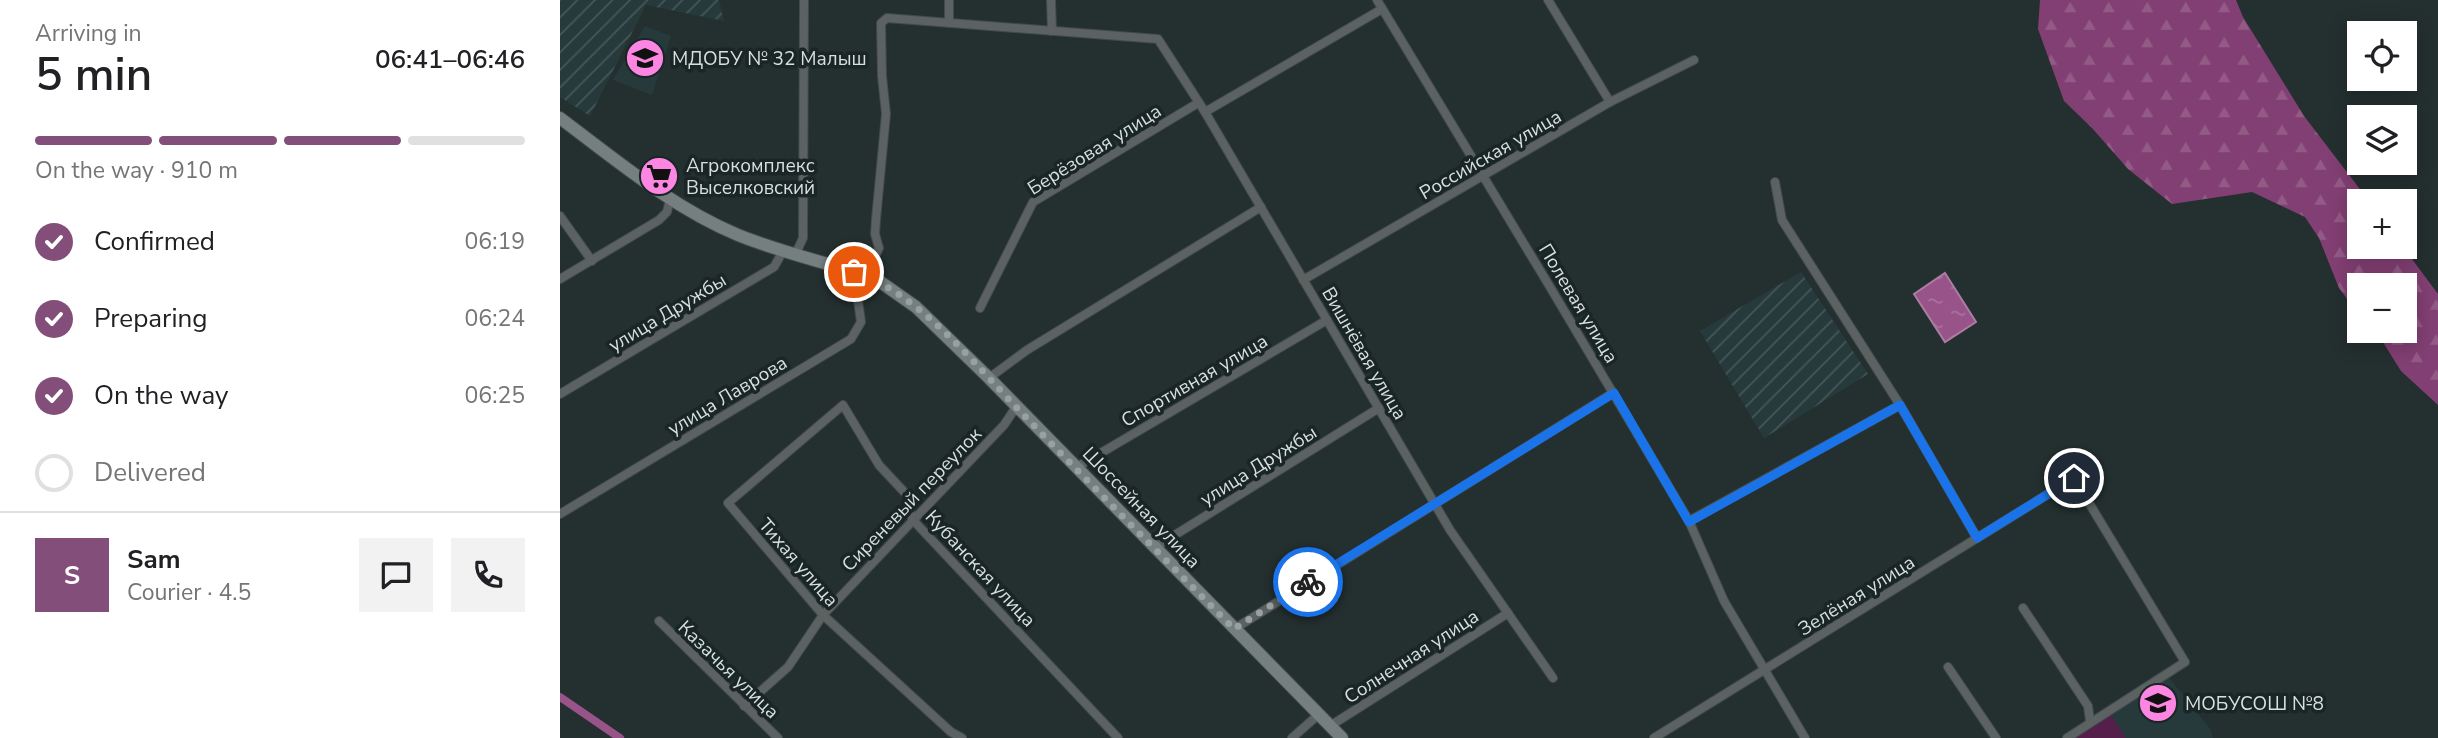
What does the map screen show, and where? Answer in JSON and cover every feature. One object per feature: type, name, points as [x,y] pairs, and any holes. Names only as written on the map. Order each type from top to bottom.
[{"type":"main road","name":"Шоссейная улица","points":[[560,118],[670,199],[738,235],[879,281],[916,307],[1342,738]]},
{"type":"street","name":"улица Дружбы","points":[[560,394],[774,267],[803,238],[804,0]]},
{"type":"street","points":[[949,0],[949,23]]},
{"type":"street","points":[[860,274],[879,248],[876,219],[886,114],[881,23],[887,18],[1052,31],[1051,0]]},
{"type":"street","name":"Полевая улица","points":[[1377,0],[1689,522],[1724,601],[1805,738]]},
{"type":"street","points":[[1548,0],[1610,102]]},
{"type":"street","points":[[1205,112],[1382,9]]},
{"type":"street","name":"Вишнёвая улица","points":[[1052,31],[1158,39],[1205,112],[1434,504],[1553,678]]},
{"type":"street","name":"Российская улица","points":[[1303,280],[1610,102],[1694,60]]},
{"type":"street","name":"Берёзовая улица","points":[[980,308],[1033,202],[1198,103]]},
{"type":"street","points":[[1775,182],[1782,220],[1900,405],[1977,538]]},
{"type":"street","points":[[560,279],[659,220],[667,212],[670,199]]},
{"type":"street","points":[[989,378],[1027,350],[1261,207]]},
{"type":"street","points":[[560,216],[592,261]]},
{"type":"street","points":[[560,235],[569,230]]},
{"type":"street","name":"улица Лаврова","points":[[560,514],[850,339],[860,322],[860,274]]},
{"type":"street","name":"Спортивная улица","points":[[1077,467],[1327,320]]},
{"type":"street","points":[[1234,629],[1614,393]]},
{"type":"street","name":"Кубанская улица","points":[[842,405],[879,465],[907,495],[912,519],[1118,738]]},
{"type":"street","name":"Тихая улица","points":[[842,405],[728,503],[823,615],[951,732],[961,738]]},
{"type":"street","points":[[1689,522],[1900,405]]},
{"type":"street","name":"Сиреневый переулок","points":[[744,706],[788,667],[823,615],[1004,425],[1016,407]]},
{"type":"street","name":"улица Дружбы","points":[[1154,548],[1379,408]]},
{"type":"street","name":"Зелёная улица","points":[[1654,738],[2074,478],[2185,662],[2090,721]]},
{"type":"street","points":[[2023,608],[2088,706],[2090,721],[2067,738]]},
{"type":"street","name":"Солнечная улица","points":[[1331,726],[1508,613]]},
{"type":"street","name":"Казачья улица","points":[[659,621],[778,738]]},
{"type":"street","points":[[1948,667],[1996,738]]},
{"type":"street","points":[[1293,738],[1318,715]]},
{"type":"shaded area","points":[[560,0],[719,0],[724,21],[646,5],[590,116],[560,97]]},
{"type":"shaded area","name":"МДОБУ № 32 Малыш","points":[[645,26],[671,36],[652,95],[613,80]]},
{"type":"shaded area","points":[[1801,272],[1868,374],[1764,438],[1700,331]]},
{"type":"shaded area","name":"МОБУСОШ №8","points":[[2168,676],[2211,730],[2213,738],[2074,738]]},
{"type":"shaded area","points":[[2109,712],[2126,738],[2069,738]]},
{"type":"green space","points":[[2040,0],[2236,0],[2243,17],[2304,116],[2360,189],[2347,189],[2347,259],[2412,259],[2438,294],[2438,405],[2401,371],[2384,343],[2417,343],[2417,273],[2347,273],[2347,299],[2339,288],[2319,238],[2305,217],[2252,192],[2172,204],[2128,169],[2064,101],[2038,29]]},
{"type":"water","points":[[1945,273],[1976,322],[1945,342],[1914,294]]},
{"type":"waterway","points":[[560,697],[620,738]]},
{"type":"way so far","points":[[854,272],[879,281],[916,307],[1077,467],[1234,629],[1308,582]]},
{"type":"place","name":"МДОБУ № 32 Малыш","points":[[645,58]]},
{"type":"place","name":"Агрокомплекс Выселковский","points":[[659,176]]},
{"type":"place","name":"МОБУСОШ №8","points":[[2158,703]]},
{"type":"route","points":[[1308,582],[1614,393],[1689,522],[1900,405],[1977,538],[2074,478]]}]
